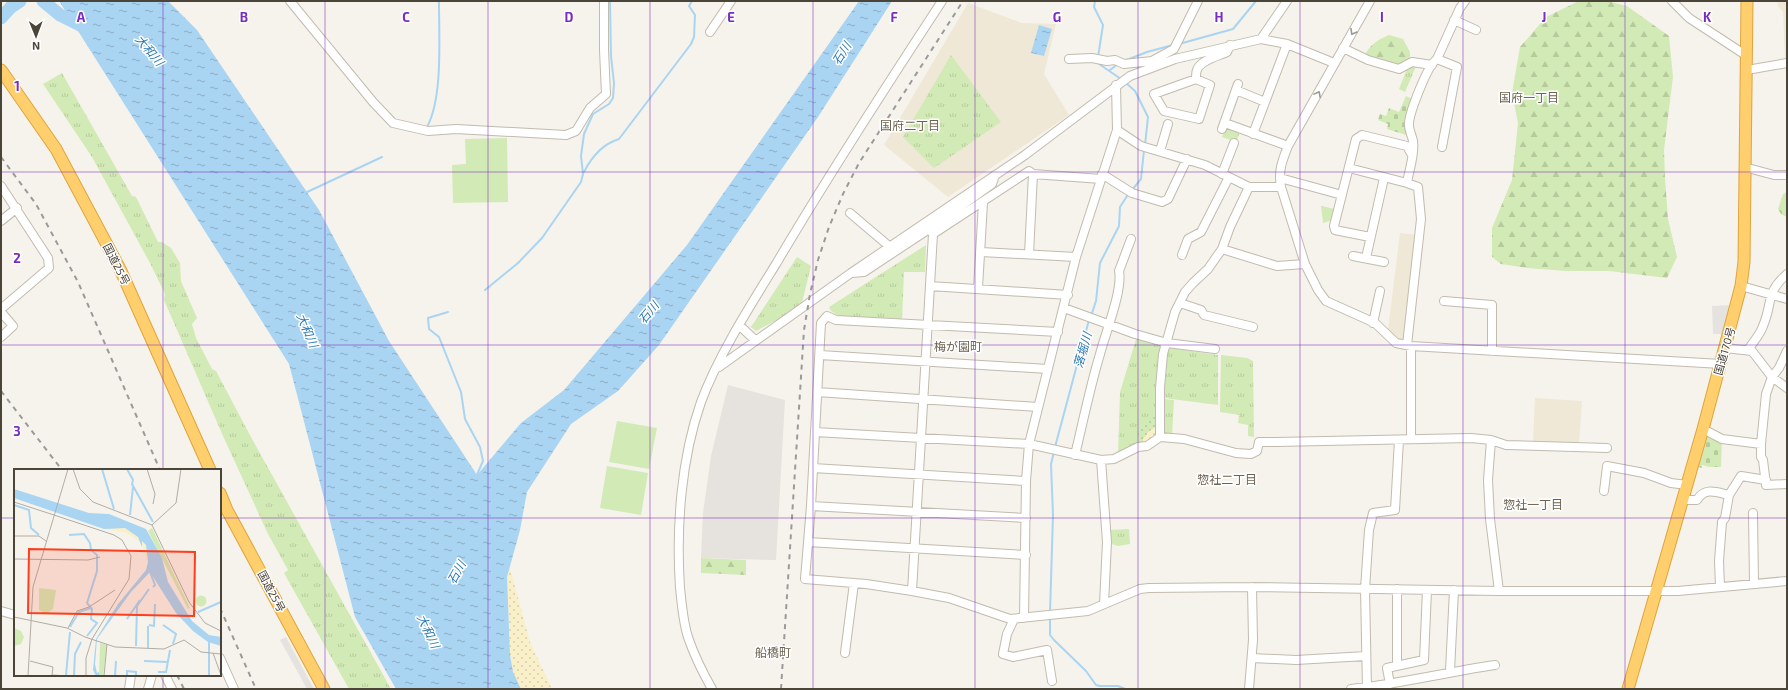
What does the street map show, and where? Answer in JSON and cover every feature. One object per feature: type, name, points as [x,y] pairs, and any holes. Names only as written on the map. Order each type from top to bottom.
[{"type":"highway","name":"国道170号","points":[[1628,689],[1703,429],[1741,286],[1744,262],[1747,1]]},
{"type":"highway","name":"国道25号","points":[[1,70],[56,149],[120,269],[210,469]]},
{"type":"highway","name":"国道25号","points":[[221,495],[227,510],[324,689]]},
{"type":"street","points":[[290,1],[373,102],[393,123],[428,131],[456,129],[566,135],[576,130],[590,108],[606,94],[604,1]]},
{"type":"street","points":[[710,32],[732,1]]},
{"type":"street","points":[[712,689],[688,639],[682,603],[679,540],[683,481],[696,421],[707,386],[739,325],[830,173],[942,1]]},
{"type":"street","points":[[715,370],[755,340],[808,305],[852,273],[995,175],[1026,156],[1116,85],[1153,64],[1174,48],[1198,1]]},
{"type":"street","points":[[1261,39],[1287,1]]},
{"type":"street","points":[[1370,1],[1334,63],[1301,126],[1288,146],[1280,165],[1281,187],[1305,264],[1318,290],[1326,301],[1373,323],[1396,343],[1409,346],[1721,364]]},
{"type":"street","points":[[1406,183],[1413,155],[1413,140],[1408,124],[1414,104],[1454,20],[1465,1]]},
{"type":"street","points":[[1672,1],[1689,18],[1747,56]]},
{"type":"street","points":[[1454,20],[1476,30]]},
{"type":"street","points":[[1069,59],[1092,58],[1106,61],[1115,60],[1124,64],[1153,64],[1261,39],[1287,44],[1334,63]]},
{"type":"street","points":[[1253,134],[1287,44]]},
{"type":"street","points":[[1196,79],[1197,70],[1200,66],[1208,60],[1227,52],[1230,45]]},
{"type":"street","points":[[1343,48],[1368,60],[1398,68],[1412,62],[1434,62],[1457,67],[1442,147]]},
{"type":"street","points":[[1747,70],[1787,63]]},
{"type":"street","points":[[1196,79],[1210,85],[1199,119],[1164,111],[1154,94],[1196,79]]},
{"type":"street","points":[[1024,618],[1026,481],[1029,444],[1068,295],[1076,257],[1117,130],[1116,85]]},
{"type":"street","points":[[1266,102],[1237,87],[1224,126],[1288,146]]},
{"type":"street","points":[[1160,151],[1168,124]]},
{"type":"street","points":[[1117,130],[1144,146],[1205,165],[1249,187],[1281,187]]},
{"type":"street","points":[[1370,237],[1335,230],[1356,139],[1362,135],[1407,146],[1413,155]]},
{"type":"street","points":[[1182,255],[1188,239],[1201,232],[1225,175],[1234,143]]},
{"type":"street","points":[[852,273],[864,272],[983,203],[1029,171],[1033,174],[1102,176],[1132,193],[1162,202],[1168,199],[1187,159]]},
{"type":"street","points":[[1744,167],[1774,174],[1787,175]]},
{"type":"street","points":[[1349,168],[1418,187],[1421,219],[1409,346],[1411,439]]},
{"type":"street","points":[[1029,254],[1033,174]]},
{"type":"street","points":[[931,232],[992,184],[995,175]]},
{"type":"street","points":[[1280,178],[1342,195]]},
{"type":"street","points":[[1366,258],[1384,178]]},
{"type":"street","points":[[1,186],[17,208],[48,258],[49,268],[1,309]]},
{"type":"street","points":[[1160,437],[1160,388],[1163,354],[1175,312],[1193,283],[1208,269],[1222,249],[1230,227],[1249,187]]},
{"type":"street","points":[[978,288],[983,203]]},
{"type":"street","points":[[1,221],[17,208]]},
{"type":"street","points":[[850,214],[890,247]]},
{"type":"street","points":[[912,591],[920,437],[926,362],[931,232]]},
{"type":"street","points":[[1075,455],[1109,324],[1120,276],[1119,271],[1131,239]]},
{"type":"street","points":[[1222,249],[1277,266],[1305,264]]},
{"type":"street","points":[[981,252],[1076,257]]},
{"type":"street","points":[[1353,256],[1384,262]]},
{"type":"street","points":[[1748,350],[1764,325],[1771,294],[1776,283],[1787,274]]},
{"type":"street","points":[[930,286],[1068,295]]},
{"type":"street","points":[[1741,286],[1787,299]]},
{"type":"street","points":[[1373,323],[1380,291]]},
{"type":"street","points":[[1444,301],[1492,305],[1492,351]]},
{"type":"street","points":[[1180,302],[1201,310],[1204,315],[1253,327]]},
{"type":"street","points":[[1064,308],[1167,343],[1216,349]]},
{"type":"street","points":[[1,312],[13,326],[1,337]]},
{"type":"street","points":[[1058,332],[836,320],[827,316],[821,323],[811,506],[805,579],[854,583],[912,591],[948,598],[1010,619],[1088,611],[1140,589],[1149,588],[1252,587],[1500,591],[1678,591],[1787,581]]},
{"type":"street","points":[[739,325],[755,340]]},
{"type":"street","points":[[1725,348],[1748,350],[1756,355],[1772,377],[1787,388]]},
{"type":"street","points":[[1787,351],[1779,368],[1772,377],[1766,394],[1761,444],[1761,457],[1763,460],[1766,485],[1787,484]]},
{"type":"street","points":[[820,355],[1048,369]]},
{"type":"street","points":[[817,392],[1038,407]]},
{"type":"street","points":[[1703,429],[1722,439],[1761,444]]},
{"type":"street","points":[[815,432],[1029,444],[1101,460],[1114,459],[1138,447],[1147,446],[1160,437],[1184,439],[1236,453],[1251,454],[1257,451],[1259,442],[1411,439],[1471,438],[1492,440],[1506,444],[1607,448]]},
{"type":"street","points":[[1366,688],[1364,589],[1369,530],[1373,513],[1395,510],[1399,440]]},
{"type":"street","points":[[1492,440],[1488,480],[1490,519],[1500,591]]},
{"type":"street","points":[[1101,460],[1107,542],[1104,604]]},
{"type":"street","points":[[1604,491],[1607,466],[1644,472],[1670,483],[1687,485]]},
{"type":"street","points":[[813,468],[1026,481]]},
{"type":"street","points":[[1720,587],[1719,560],[1722,522],[1725,518],[1729,495],[1741,476],[1766,480]]},
{"type":"street","points":[[1683,500],[1697,500],[1700,494],[1709,491],[1729,495]]},
{"type":"street","points":[[811,506],[1026,518]]},
{"type":"street","points":[[1753,513],[1754,584]]},
{"type":"street","points":[[808,542],[1026,555]]},
{"type":"street","points":[[845,653],[854,583]]},
{"type":"street","points":[[1249,689],[1252,658],[1252,587]]},
{"type":"street","points":[[1397,590],[1397,666]]},
{"type":"street","points":[[1390,684],[1387,668],[1424,660],[1427,590]]},
{"type":"street","points":[[1450,671],[1454,590]]},
{"type":"street","points":[[1,611],[14,615]]},
{"type":"street","points":[[1014,619],[1007,634],[1003,654],[1013,656],[1047,650],[1052,681]]},
{"type":"street","points":[[1252,658],[1296,660],[1366,656]]},
{"type":"street","points":[[221,660],[234,689]]},
{"type":"street","points":[[1351,689],[1390,684],[1450,671],[1495,665]]},
{"type":"street","points":[[129,689],[131,676]]},
{"type":"street","points":[[148,689],[152,676]]},
{"type":"street","points":[[166,682],[172,689]]},
{"type":"shaded area","points":[[1777,1],[1787,1],[1787,61],[1785,61],[1783,12],[1778,6]]},
{"type":"shaded area","points":[[968,3],[1022,23],[1056,24],[1044,74],[1069,115],[948,197],[884,145]]},
{"type":"shaded area","points":[[1400,233],[1418,235],[1404,342],[1399,341],[1388,330]]},
{"type":"shaded area","points":[[1732,305],[1725,334],[1713,334],[1712,306]]},
{"type":"shaded area","points":[[728,385],[785,400],[776,560],[701,558],[703,513],[711,456]]},
{"type":"shaded area","points":[[1535,398],[1582,401],[1579,444],[1533,442]]},
{"type":"shaded area","points":[[286,637],[314,689],[307,689],[280,640]]},
{"type":"green space","points":[[1579,1],[1607,1],[1627,6],[1669,36],[1673,77],[1664,150],[1665,178],[1668,219],[1677,257],[1667,278],[1609,271],[1566,271],[1527,268],[1501,264],[1492,257],[1492,228],[1512,180],[1518,123],[1512,93],[1520,47],[1546,17]]},
{"type":"green space","points":[[1389,35],[1403,39],[1410,52],[1410,60],[1399,66],[1364,56],[1374,43]]},
{"type":"green space","points":[[951,55],[1001,122],[934,168],[903,137]]},
{"type":"green space","points":[[1417,64],[1405,92],[1399,89],[1407,69]]},
{"type":"green space","points":[[62,73],[132,196],[136,197],[158,242],[162,242],[171,248],[180,263],[181,281],[197,318],[192,324],[196,338],[212,369],[216,371],[391,689],[349,689],[284,573],[288,570],[268,534],[223,436],[164,300],[165,294],[150,263],[92,157],[43,84]]},
{"type":"green space","points":[[1406,96],[1414,100],[1406,127],[1406,135],[1387,129],[1388,124],[1378,120],[1380,114],[1386,116],[1389,108],[1399,112]]},
{"type":"green space","points":[[1226,127],[1240,132],[1236,142],[1222,137]]},
{"type":"green space","points":[[507,138],[508,202],[453,203],[452,165],[466,164],[465,139]]},
{"type":"green space","points":[[1787,192],[1787,217],[1781,214],[1778,209],[1783,194]]},
{"type":"green space","points":[[1321,206],[1335,209],[1333,220],[1323,223]]},
{"type":"green space","points":[[926,245],[925,272],[904,272],[902,320],[839,316],[831,311],[829,307]]},
{"type":"green space","points":[[797,257],[811,266],[801,307],[756,331],[751,327]]},
{"type":"green space","points":[[1137,336],[1164,344],[1158,435],[1118,455],[1120,392]]},
{"type":"green space","points":[[1170,348],[1218,355],[1218,405],[1164,398],[1166,357]]},
{"type":"green space","points":[[1221,355],[1247,358],[1253,361],[1254,437],[1248,436],[1248,425],[1238,423],[1239,415],[1220,412]]},
{"type":"green space","points":[[1162,399],[1174,400],[1172,436],[1162,435]]},
{"type":"green space","points":[[1158,414],[1158,425],[1149,431],[1142,440],[1137,438],[1144,423]]},
{"type":"green space","points":[[617,421],[657,428],[649,469],[609,462]]},
{"type":"green space","points":[[1707,436],[1722,440],[1721,467],[1709,467],[1702,465],[1702,468],[1698,467]]},
{"type":"green space","points":[[607,466],[648,473],[641,515],[600,508]]},
{"type":"green space","points":[[1129,529],[1130,544],[1118,546],[1109,543],[1109,530]]},
{"type":"green space","points":[[701,558],[746,560],[746,575],[701,573]]},
{"type":"sand","points":[[1158,425],[1158,434],[1150,441],[1143,443],[1145,435]]},
{"type":"sand","points":[[510,568],[530,642],[552,689],[521,689],[513,672],[510,655],[507,577]]},
{"type":"water","points":[[59,1],[168,1],[197,30],[319,210],[389,341],[477,475],[521,423],[564,390],[687,245],[859,1],[892,1],[818,117],[659,345],[618,391],[571,424],[527,492],[520,530],[507,577],[510,655],[513,672],[521,689],[396,689],[355,617],[289,364]]},
{"type":"water","points":[[1039,25],[1052,29],[1044,56],[1031,53]]},
{"type":"waterway","points":[[1,18],[11,7],[20,1]]},
{"type":"waterway","points":[[43,1],[60,15],[86,28]]},
{"type":"waterway","points":[[427,127],[436,100],[438,84],[438,1]]},
{"type":"waterway","points":[[485,290],[518,263],[542,238],[581,182],[583,174],[581,156],[584,134],[593,114],[609,104],[613,98],[614,83],[611,56],[610,1]]},
{"type":"waterway","points":[[584,172],[598,152],[608,144],[619,139],[691,44],[694,37],[695,15],[689,6],[692,1]]},
{"type":"waterway","name":"落堀川","points":[[1095,1],[1094,7],[1103,25],[1098,57]]},
{"type":"waterway","points":[[1179,44],[1233,29],[1256,1]]},
{"type":"waterway","points":[[1124,61],[1147,52],[1173,45]]},
{"type":"waterway","name":"落堀川","points":[[1099,61],[1099,64],[1121,79]]},
{"type":"waterway","points":[[1110,70],[1118,64]]},
{"type":"waterway","name":"落堀川","points":[[1125,82],[1135,91],[1148,117],[1145,145]]},
{"type":"waterway","name":"落堀川","points":[[1132,190],[1141,179],[1144,150]]},
{"type":"waterway","points":[[305,193],[382,157]]},
{"type":"waterway","name":"落堀川","points":[[1091,316],[1096,301],[1100,263],[1119,226],[1120,207],[1129,193]]},
{"type":"waterway","points":[[448,312],[428,318],[429,329],[439,337],[461,392],[465,419],[480,447],[483,461],[476,477]]},
{"type":"waterway","name":"落堀川","points":[[1055,447],[1089,320]]},
{"type":"waterway","name":"落堀川","points":[[1050,613],[1053,515],[1051,464],[1054,452]]},
{"type":"waterway","name":"落堀川","points":[[1050,617],[1050,635],[1086,671],[1096,685],[1118,686],[1125,689]]},
{"type":"railway","points":[[781,689],[804,330],[818,260],[829,227],[843,194],[859,163],[963,1]]},
{"type":"railway","points":[[1,157],[36,204],[78,282],[160,469]]},
{"type":"railway","points":[[1,391],[61,469]]},
{"type":"railway","points":[[221,610],[256,689]]},
{"type":"railway","points":[[178,676],[184,689]]},
{"type":"district","name":"国府一丁目","points":[[1529,97]]},
{"type":"district","name":"国府二丁目","points":[[910,125]]},
{"type":"district","name":"梅が園町","points":[[958,346]]},
{"type":"district","name":"惣社二丁目","points":[[1227,479]]},
{"type":"district","name":"惣社一丁目","points":[[1533,504]]},
{"type":"district","name":"船橋町","points":[[773,652]]},
{"type":"water label","name":"大和川","points":[[150,50]]},
{"type":"water label","name":"石川","points":[[841,53]]},
{"type":"water label","name":"石川","points":[[648,312]]},
{"type":"water label","name":"大和川","points":[[308,330]]},
{"type":"water label","name":"石川","points":[[456,572]]},
{"type":"water label","name":"大和川","points":[[429,631]]}]
